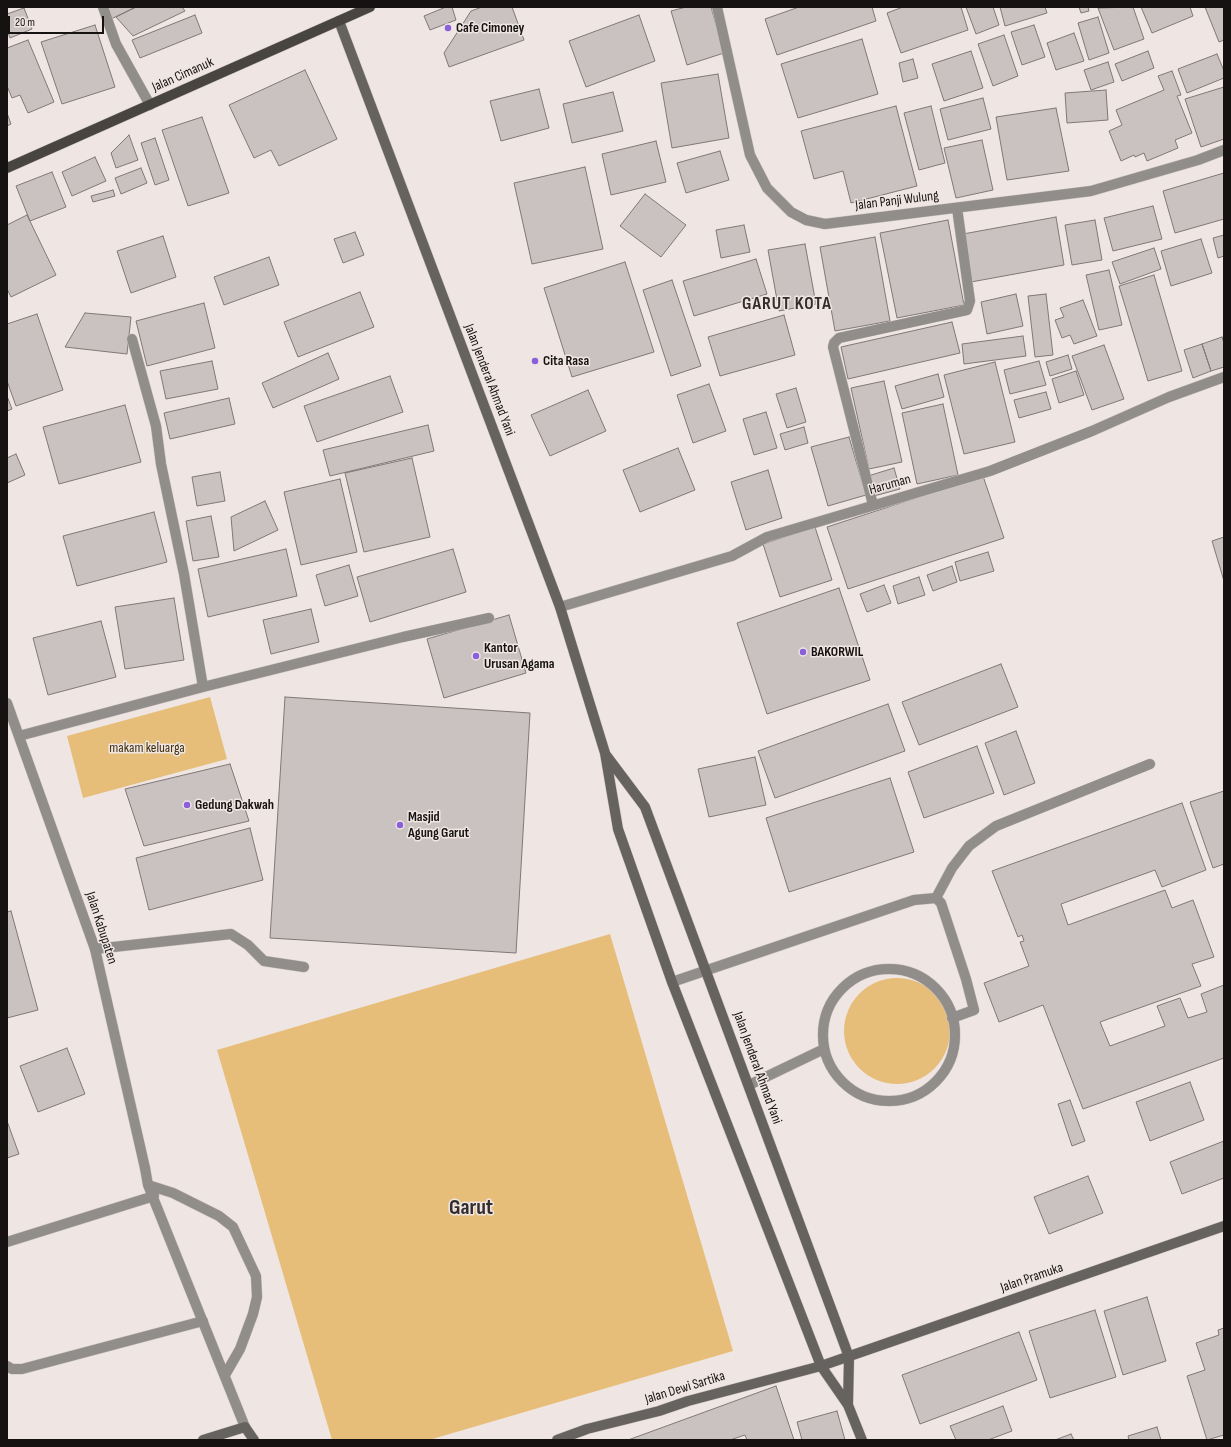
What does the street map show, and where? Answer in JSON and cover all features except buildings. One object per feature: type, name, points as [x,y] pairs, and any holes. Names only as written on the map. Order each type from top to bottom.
[{"type":"main road","name":"Jalan Cimanuk","points":[[7,168],[370,7]]},
{"type":"main road","name":"Jalan Jenderal Ahmad Yani","points":[[339,21],[560,607],[605,753],[618,829],[672,982],[821,1366],[848,1405],[862,1440]]},
{"type":"main road","name":"Jalan Jenderal Ahmad Yani","points":[[605,753],[646,807],[849,1357],[848,1405]]},
{"type":"main road","name":"Jalan Pramuka","points":[[821,1366],[1224,1226]]},
{"type":"main road","name":"Jalan Dewi Sartika","points":[[557,1440],[587,1429],[659,1411],[688,1401],[821,1366]]},
{"type":"main road","points":[[203,1440],[245,1427],[254,1440]]},
{"type":"street","points":[[103,7],[116,44],[150,105]]},
{"type":"street","name":"Jalan Panji Wulung","points":[[717,7],[750,155],[767,188],[791,212],[806,220],[825,224],[1091,191],[1198,160],[1224,150]]},
{"type":"street","points":[[873,505],[833,347],[834,343],[839,338],[967,310],[970,301],[957,208]]},
{"type":"street","points":[[132,339],[156,426],[161,464],[184,574],[203,687]]},
{"type":"street","name":"Haruman","points":[[560,607],[732,556],[767,537],[990,471],[1092,431],[1169,397],[1224,377]]},
{"type":"street","points":[[19,736],[203,687],[403,637],[488,618]]},
{"type":"street","name":"Jalan Kabupaten","points":[[7,703],[9,714],[19,736],[95,948],[148,1185],[154,1196],[245,1427]]},
{"type":"street","points":[[936,898],[952,868],[968,846],[996,826],[1150,764]]},
{"type":"street","points":[[672,982],[914,900],[936,898]]},
{"type":"street","points":[[936,898],[941,903],[966,979],[974,1010],[952,1018]]},
{"type":"street","points":[[95,948],[231,934],[248,946],[264,961],[304,967]]},
{"type":"street","points":[[896,968],[926,979],[947,1002],[956,1032],[950,1063],[929,1089],[899,1101],[866,1098],[839,1076],[824,1049],[824,1018],[839,990],[865,972],[896,968]]},
{"type":"street","points":[[749,1085],[824,1049]]},
{"type":"street","points":[[148,1185],[173,1193],[208,1210],[219,1216],[233,1227],[256,1276],[257,1297],[253,1314],[240,1348],[225,1375]]},
{"type":"street","points":[[7,1242],[154,1196]]},
{"type":"street","points":[[7,1366],[12,1369],[22,1370],[203,1321]]},
{"type":"green space","name":"makam keluarga","points":[[210,697],[227,759],[83,798],[67,736]]},
{"type":"green space","points":[[610,934],[733,1351],[429,1440],[332,1440],[217,1050]]},
{"type":"green space","points":[[897,978],[917,982],[935,993],[946,1011],[950,1031],[946,1051],[935,1069],[917,1080],[897,1084],[877,1080],[859,1069],[848,1051],[844,1031],[848,1011],[859,993],[877,982]]},
{"type":"place","name":"Cafe Cimoney","points":[[448,28]]},
{"type":"place","name":"Cita Rasa","points":[[535,361]]},
{"type":"place","name":"BAKORWIL","points":[[803,652]]},
{"type":"place","name":"Kantor Urusan Agama","points":[[476,656]]},
{"type":"place","name":"Gedung Dakwah","points":[[187,805]]},
{"type":"place","name":"Masjid Agung Garut","points":[[400,825]]},
{"type":"district","name":"GARUT KOTA","points":[[787,304]]},
{"type":"district","name":"Garut","points":[[471,1208]]}]
